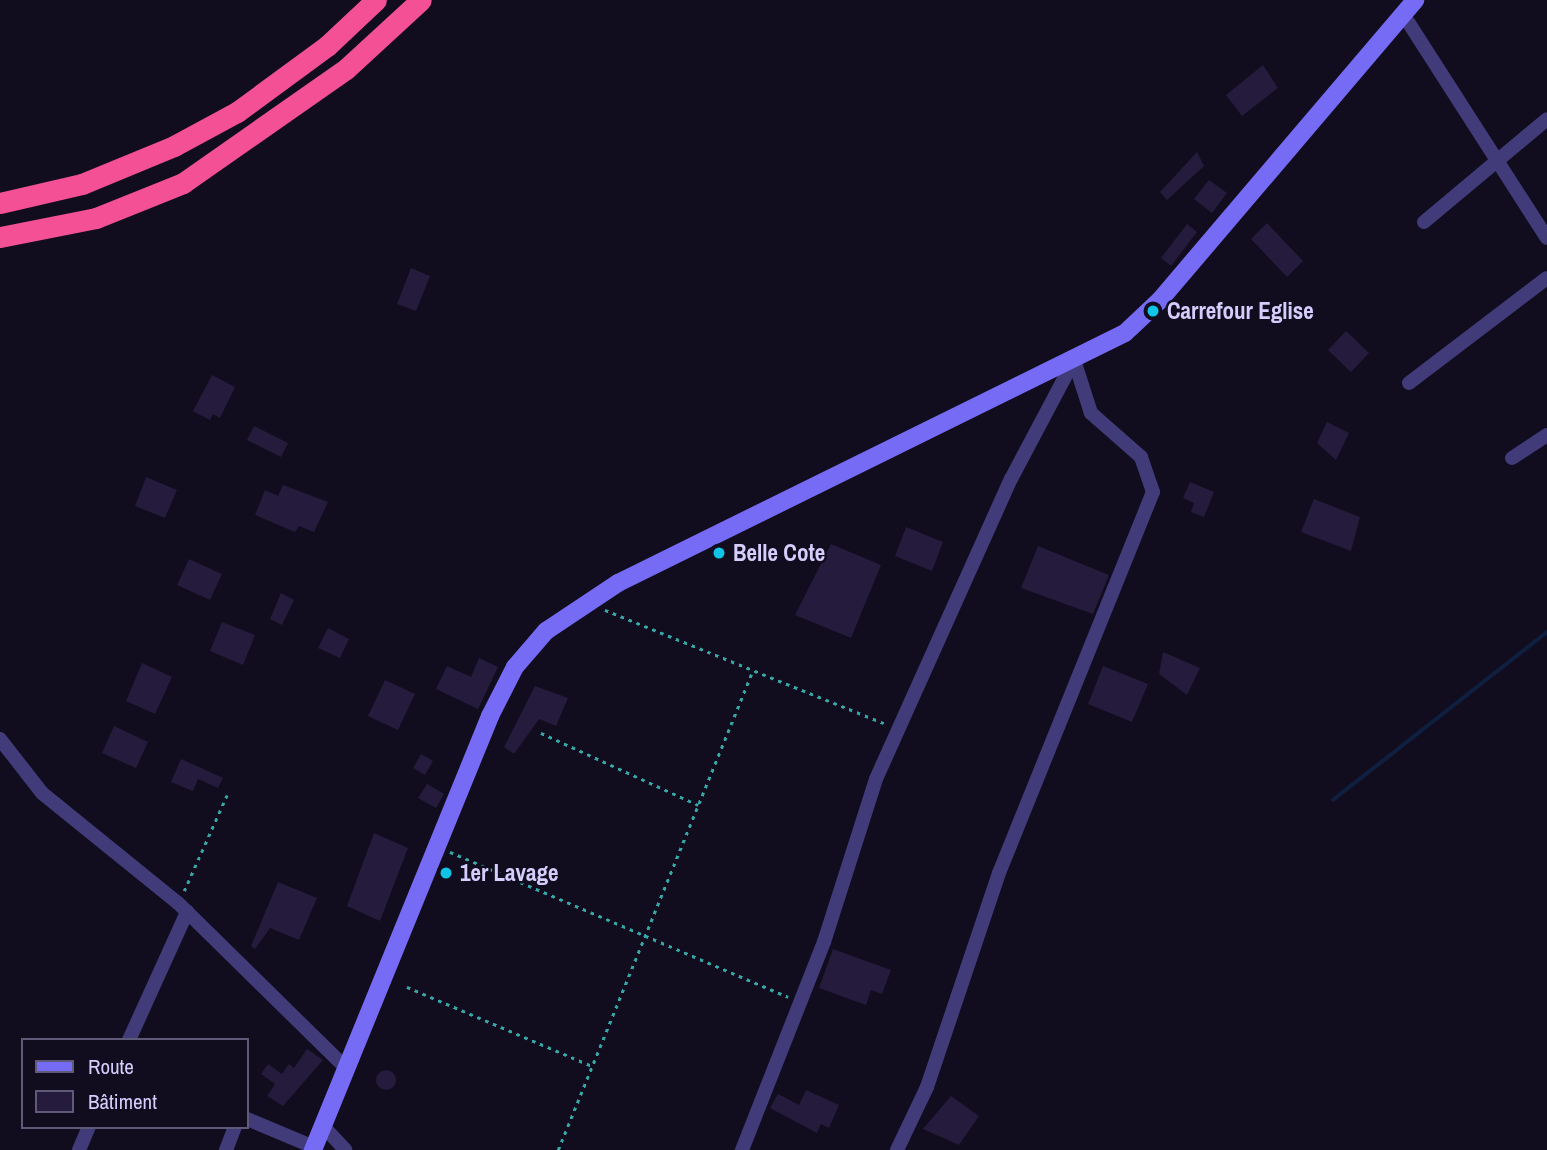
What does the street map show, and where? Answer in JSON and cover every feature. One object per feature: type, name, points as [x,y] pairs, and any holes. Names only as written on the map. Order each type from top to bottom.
[{"type":"highway","points":[[0,203],[82,184],[174,146],[237,112],[327,46],[376,0]]},
{"type":"highway","points":[[0,237],[96,218],[183,183],[347,68],[421,0]]},
{"type":"street","points":[[248,1119],[314,1148],[437,846],[515,667],[582,601],[1074,360],[1144,318],[1415,0]]},
{"type":"street","points":[[1403,15],[1547,238]]},
{"type":"street","points":[[1424,222],[1547,119]]},
{"type":"street","points":[[1409,383],[1547,278]]},
{"type":"street","points":[[742,1150],[800,1003],[898,729],[1012,479],[1074,360]]},
{"type":"street","points":[[897,1150],[927,1087],[999,873],[1153,492],[1141,457],[1091,413],[1074,360]]},
{"type":"street","points":[[1512,458],[1547,435]]},
{"type":"street","points":[[0,739],[42,793],[183,907],[347,1069]]},
{"type":"street","points":[[130,1038],[183,907]]},
{"type":"street","points":[[323,1126],[345,1150]]},
{"type":"street","points":[[79,1150],[88,1129]]},
{"type":"street","points":[[226,1150],[234,1129]]},
{"type":"path","points":[[582,601],[898,729]]},
{"type":"path","points":[[558,1150],[753,670]]},
{"type":"path","points":[[541,733],[698,805]]},
{"type":"path","points":[[183,907],[227,795]]},
{"type":"path","points":[[437,846],[800,1003]]},
{"type":"path","points":[[407,987],[592,1066]]},
{"type":"building","points":[[1263,65],[1278,88],[1242,116],[1226,95]]},
{"type":"building","points":[[1197,152],[1204,166],[1167,200],[1160,192]]},
{"type":"building","points":[[1209,180],[1227,193],[1212,213],[1194,199]]},
{"type":"building","points":[[1267,223],[1303,261],[1287,277],[1251,239]]},
{"type":"building","points":[[1187,224],[1197,232],[1171,266],[1161,258]]},
{"type":"building","points":[[411,268],[430,276],[416,311],[397,304]]},
{"type":"building","points":[[1346,331],[1369,353],[1351,372],[1328,350]]},
{"type":"building","points":[[212,375],[235,387],[220,418],[213,414],[210,420],[193,411]]},
{"type":"building","points":[[1327,422],[1349,433],[1336,460],[1317,443]]},
{"type":"building","points":[[254,426],[288,443],[281,457],[247,440]]},
{"type":"building","points":[[146,477],[177,490],[165,518],[135,506]]},
{"type":"building","points":[[1190,482],[1214,492],[1204,517],[1191,512],[1194,503],[1183,498]]},
{"type":"building","points":[[283,485],[328,502],[314,532],[299,526],[295,532],[255,515],[265,490],[278,496]]},
{"type":"building","points":[[1314,499],[1360,517],[1351,551],[1301,532]]},
{"type":"building","points":[[906,527],[943,542],[932,571],[895,556]]},
{"type":"building","points":[[831,544],[881,565],[851,638],[795,615]]},
{"type":"building","points":[[1038,546],[1109,575],[1093,614],[1021,588]]},
{"type":"building","points":[[189,559],[222,574],[210,600],[177,585]]},
{"type":"building","points":[[281,593],[294,600],[282,625],[270,619]]},
{"type":"building","points":[[222,622],[255,635],[243,665],[210,651]]},
{"type":"building","points":[[328,628],[349,639],[340,658],[318,648]]},
{"type":"building","points":[[1163,652],[1200,668],[1187,695],[1159,674]]},
{"type":"building","points":[[479,658],[498,667],[478,709],[436,689],[447,666],[471,677]]},
{"type":"building","points":[[142,663],[172,677],[155,714],[126,701]]},
{"type":"building","points":[[1103,666],[1148,684],[1132,722],[1088,704]]},
{"type":"building","points":[[385,680],[415,694],[398,730],[368,716]]},
{"type":"building","points":[[535,686],[568,698],[556,726],[539,719],[514,754],[504,747]]},
{"type":"building","points":[[114,726],[148,742],[136,768],[102,753]]},
{"type":"building","points":[[421,754],[433,761],[425,775],[413,768]]},
{"type":"building","points":[[181,759],[223,778],[218,788],[198,779],[193,791],[171,782]]},
{"type":"building","points":[[427,784],[444,794],[436,808],[418,798]]},
{"type":"building","points":[[374,833],[408,848],[380,921],[347,906]]},
{"type":"building","points":[[278,882],[317,898],[299,940],[270,928],[255,949],[251,946]]},
{"type":"building","points":[[833,949],[891,970],[882,994],[871,990],[866,1005],[819,988]]},
{"type":"building","points":[[307,1049],[323,1060],[283,1106],[267,1096],[275,1084],[261,1074],[268,1064],[282,1074],[289,1064],[294,1068]]},
{"type":"building","points":[[386,1070],[393,1073],[396,1080],[393,1087],[386,1090],[379,1087],[376,1080],[379,1073]]},
{"type":"building","points":[[806,1090],[839,1105],[829,1128],[821,1124],[817,1133],[770,1108],[778,1094],[799,1105]]},
{"type":"building","points":[[951,1096],[979,1116],[959,1145],[923,1129]]},
{"type":"waterway","points":[[1333,800],[1547,632]]},
{"type":"place","name":"Carrefour Eglise","points":[[1153,311]]},
{"type":"place","name":"Belle Cote","points":[[719,553]]},
{"type":"place","name":"1er Lavage","points":[[446,873]]}]
